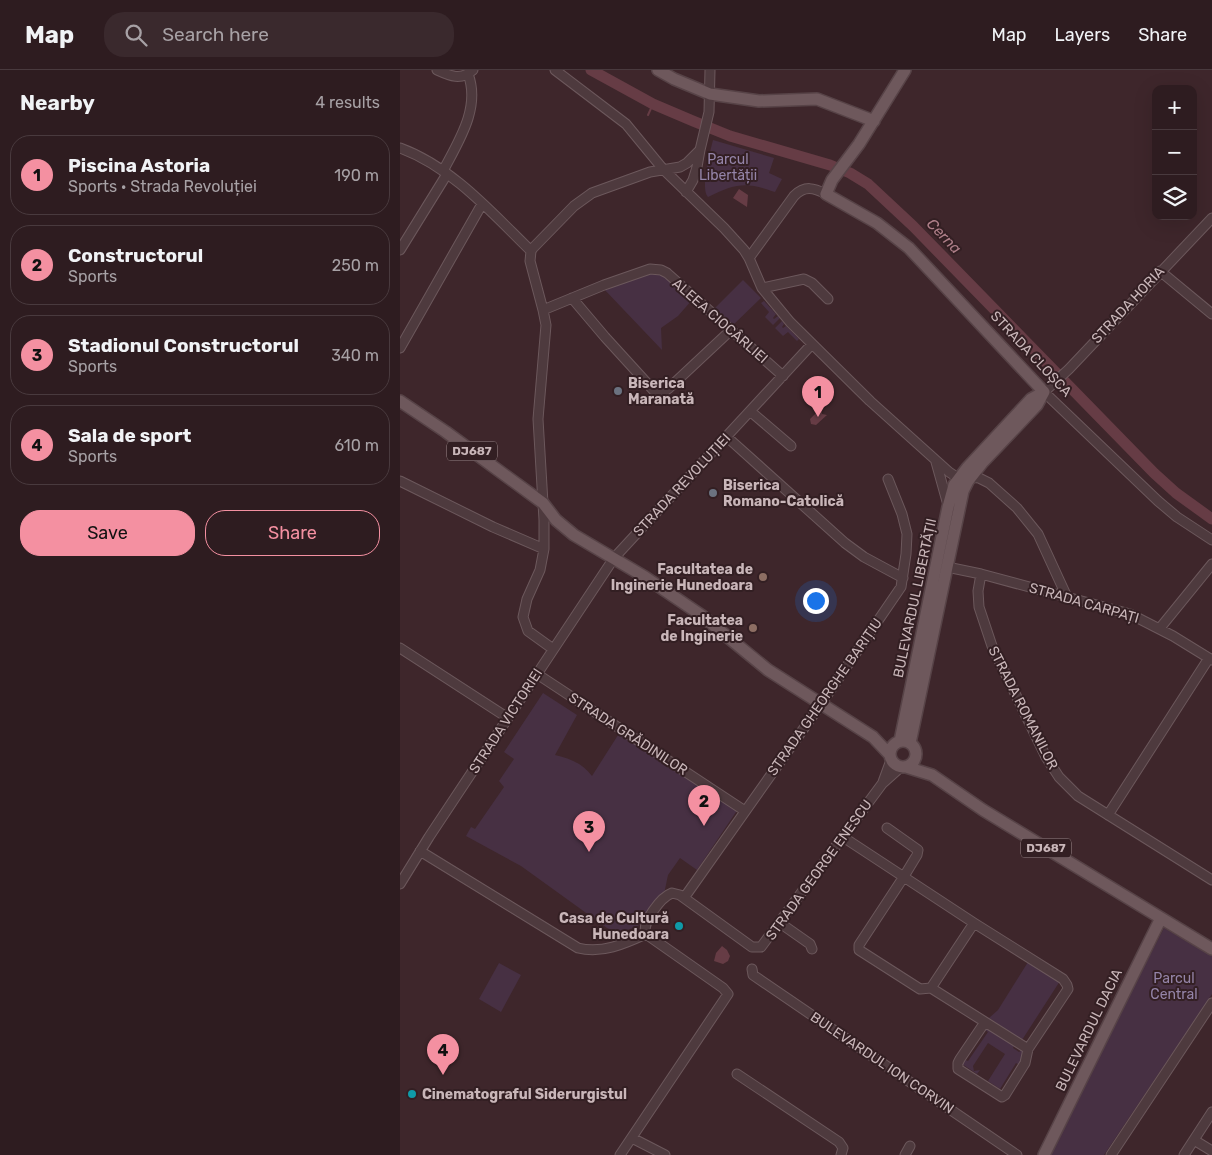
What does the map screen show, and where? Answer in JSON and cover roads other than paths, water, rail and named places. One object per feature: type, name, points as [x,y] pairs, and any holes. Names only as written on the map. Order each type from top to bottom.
[{"type":"main road","points":[[658,70],[710,94],[749,100],[817,100],[874,121]]},
{"type":"main road","points":[[826,194],[832,180],[874,121],[905,70]]},
{"type":"main road","name":"STRADA CLOȘCA","points":[[826,194],[877,223],[909,248],[1048,389]]},
{"type":"main road","points":[[948,507],[953,490],[966,476],[980,453],[1031,399],[1048,389]]},
{"type":"main road","name":"DJ687","points":[[400,401],[543,503],[566,530],[645,576],[701,615],[768,670],[873,737],[897,766],[932,775]]},
{"type":"main road","name":"BULEVARDUL LIBERTĂȚII","points":[[906,744],[966,476]]},
{"type":"main road","name":"BULEVARDUL LIBERTĂȚII","points":[[906,744],[948,507]]},
{"type":"main road","name":"DJ687","points":[[873,737],[906,744],[932,775],[983,810],[1212,949]]},
{"type":"main road","points":[[890,758],[891,747],[906,744],[915,758],[910,765],[904,767]]},
{"type":"main road","name":"BULEVARDUL DACIA","points":[[1044,1155],[1161,918]]},
{"type":"street","points":[[400,250],[445,172],[467,123],[472,91],[470,72],[461,77],[455,77],[437,70]]},
{"type":"street","points":[[554,70],[626,124],[663,169],[731,236],[749,258],[762,288],[783,315],[936,462],[949,472],[979,478],[993,486],[1016,508],[1034,528],[1042,542],[1066,597]]},
{"type":"street","points":[[686,192],[693,180],[698,163],[709,112],[710,70]]},
{"type":"street","points":[[400,148],[425,159],[445,172],[531,250]]},
{"type":"street","points":[[553,649],[528,631],[524,617],[527,599],[540,570],[544,550],[538,419],[546,335],[544,310],[530,261],[531,250],[574,206],[592,193],[640,175],[680,167],[687,163],[700,148]]},
{"type":"street","points":[[749,258],[800,190],[808,188],[826,194]]},
{"type":"street","points":[[400,348],[482,204]]},
{"type":"street","name":"STRADA HORIA","points":[[1048,389],[1212,218]]},
{"type":"street","name":"ALEEA CIOCÂRLIEI","points":[[544,310],[650,269],[656,269],[667,273],[783,376]]},
{"type":"street","points":[[1160,271],[1212,314]]},
{"type":"street","points":[[762,288],[804,279],[812,283],[828,299]]},
{"type":"street","points":[[572,298],[656,393],[662,393],[669,388],[731,330]]},
{"type":"street","name":"STRADA REVOLUȚIEI","points":[[614,558],[812,344]]},
{"type":"street","name":"STRADA CLOȘCA","points":[[1048,389],[1158,501],[1177,517],[1212,540]]},
{"type":"street","points":[[750,411],[790,446]]},
{"type":"street","points":[[727,437],[845,543],[864,557],[903,578]]},
{"type":"street","name":"BULEVARDUL LIBERTĂȚII","points":[[936,462],[948,507]]},
{"type":"street","name":"STRADA GHEORGHE BARIȚIU","points":[[684,898],[901,587],[907,534],[902,514],[888,479]]},
{"type":"street","points":[[400,481],[544,550]]},
{"type":"street","name":"STRADA VICTORIEI","points":[[400,884],[614,558]]},
{"type":"street","points":[[1160,628],[1212,564]]},
{"type":"street","name":"STRADA CARPAȚI","points":[[947,567],[982,574],[1130,614],[1160,628],[1210,659]]},
{"type":"street","name":"STRADA ROMANILOR","points":[[982,574],[978,599],[992,646],[1046,758],[1059,777],[1072,791],[1212,880]]},
{"type":"street","points":[[400,648],[508,718]]},
{"type":"street","points":[[1108,815],[1210,659]]},
{"type":"street","name":"STRADA GRĂDINILOR","points":[[537,674],[745,811]]},
{"type":"street","name":"STRADA GEORGE ENESCU","points":[[882,784],[890,758]]},
{"type":"street","name":"STRADA GEORGE ENESCU","points":[[684,898],[752,947],[758,948],[764,944],[780,923],[882,784],[904,767]]},
{"type":"street","points":[[887,828],[916,848],[918,850],[917,855],[864,937],[858,948],[861,953],[920,989],[931,988],[1028,1049]]},
{"type":"street","points":[[843,837],[974,924],[1063,978],[1067,985],[1066,993],[1028,1049],[1025,1063],[1004,1096],[1000,1096],[958,1068],[960,1058],[985,1022]]},
{"type":"street","points":[[420,851],[578,948],[586,950],[605,949],[646,934]]},
{"type":"street","points":[[620,1155],[726,999],[728,992],[646,934],[644,930],[645,924],[662,898],[672,893],[684,898]]},
{"type":"street","points":[[780,923],[810,944],[812,949]]},
{"type":"street","points":[[931,988],[974,924]]},
{"type":"street","name":"BULEVARDUL ION CORVIN","points":[[752,969],[753,975],[1017,1155]]},
{"type":"street","points":[[1111,1155],[1212,1004]]},
{"type":"street","points":[[737,1074],[839,1142],[843,1148],[841,1155]]},
{"type":"street","points":[[1184,1155],[1212,1112]]},
{"type":"street","points":[[632,1138],[664,1155]]},
{"type":"street","points":[[1194,1140],[1212,1151]]},
{"type":"street","points":[[905,1155],[910,1146]]},
{"type":"waterway","name":"Cerna","points":[[591,70],[653,104],[693,121],[730,136],[830,165],[850,173],[868,184],[913,226],[1154,473],[1176,493],[1212,519]]},
{"type":"waterway","points":[[648,115],[653,104]]},
{"type":"place","name":"Biserica Maranată","points":[[618,391]]},
{"type":"place","name":"Piscina Astoria","points":[[818,417]]},
{"type":"place","name":"Biserica Romano-Catolică","points":[[713,493]]},
{"type":"place","name":"Facultatea de Inginerie Hunedoara","points":[[763,577]]},
{"type":"place","name":"Facultatea de Inginerie","points":[[753,628]]},
{"type":"place","name":"Constructorul","points":[[704,826]]},
{"type":"place","name":"Stadionul Constructorul","points":[[589,852]]},
{"type":"place","name":"Casa de Cultură Hunedoara","points":[[679,926]]},
{"type":"place","name":"Sala de sport","points":[[443,1075]]},
{"type":"place","name":"Cinematograful Siderurgistul","points":[[412,1094]]},
{"type":"park label","name":"Parcul Libertății","points":[[728,168]]},
{"type":"park label","name":"Parcul Central","points":[[1174,986]]}]
